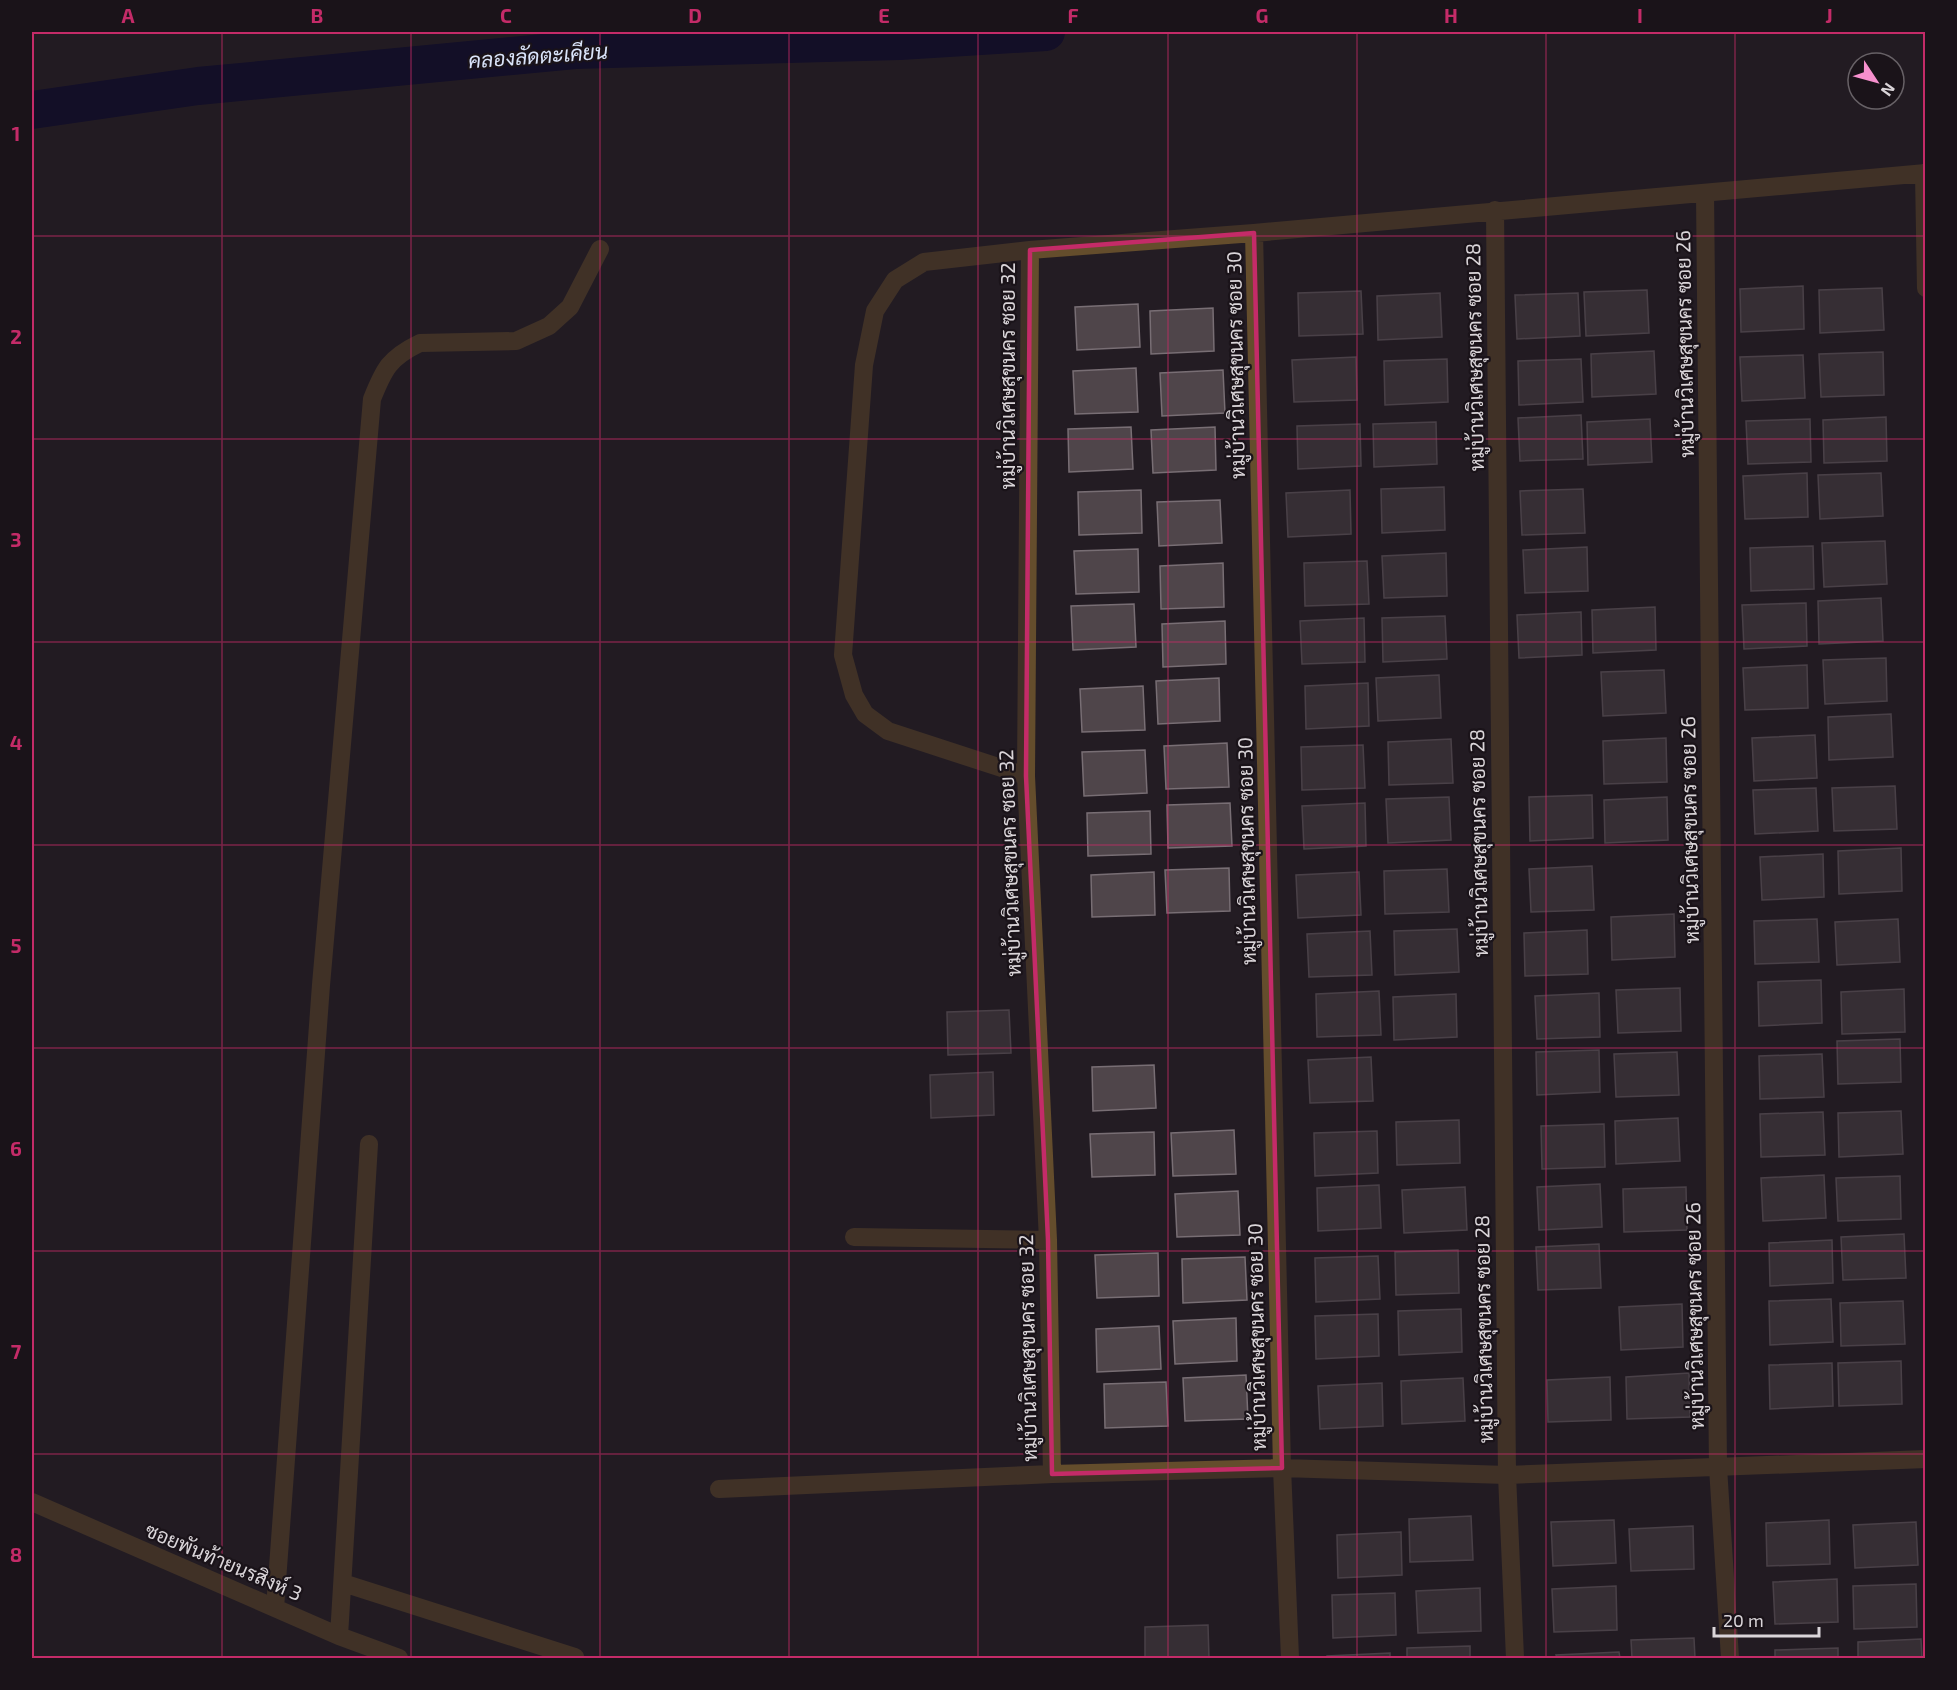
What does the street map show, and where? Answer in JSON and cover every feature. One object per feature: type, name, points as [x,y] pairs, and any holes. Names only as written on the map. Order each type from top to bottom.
[{"type":"street","points":[[1026,776],[888,731],[865,714],[854,695],[843,655],[864,365],[875,311],[894,280],[924,262],[1030,250],[1254,233],[1925,173],[1926,288]]},
{"type":"street","name":"หมู่บ้านวิเศษสุขนคร ซอย 26","points":[[1705,193],[1718,1467],[1730,1659]]},
{"type":"street","name":"หมู่บ้านวิเศษสุขนคร ซอย 28","points":[[1495,210],[1507,1475],[1515,1659]]},
{"type":"street","name":"หมู่บ้านวิเศษสุขนคร ซอย 30","points":[[1254,233],[1282,1468],[1290,1659]]},
{"type":"street","points":[[275,1608],[321,985],[372,399],[384,370],[406,350],[420,343],[516,341],[549,326],[570,308],[600,249]]},
{"type":"street","name":"หมู่บ้านวิเศษสุขนคร ซอย 32","points":[[1030,250],[1026,776],[1048,1240],[1052,1474]]},
{"type":"street","points":[[339,1636],[369,1144]]},
{"type":"street","points":[[854,1237],[1048,1240]]},
{"type":"street","points":[[719,1489],[1052,1474],[1282,1468],[1507,1475],[1926,1459]]},
{"type":"street","name":"ซอยพันท้ายนรสิงห์ 3","points":[[32,1502],[339,1636],[399,1659]]},
{"type":"street","points":[[343,1583],[575,1657]]},
{"type":"highlighted area","points":[[1254,233],[1282,1468],[1052,1474],[1048,1240],[1026,776],[1030,250]]},
{"type":"building","points":[[1803,286],[1804,329],[1741,332],[1740,289]]},
{"type":"building","points":[[1882,288],[1884,330],[1820,333],[1819,290]]},
{"type":"building","points":[[1647,290],[1649,333],[1586,336],[1584,292]]},
{"type":"building","points":[[1361,291],[1363,334],[1299,336],[1298,293]]},
{"type":"building","points":[[1440,293],[1442,337],[1378,340],[1377,296]]},
{"type":"building","points":[[1578,293],[1580,336],[1517,339],[1515,295]]},
{"type":"building","points":[[1138,304],[1140,347],[1077,350],[1075,307]]},
{"type":"building","points":[[1213,308],[1214,351],[1151,354],[1150,311]]},
{"type":"building","points":[[1654,351],[1656,394],[1592,397],[1591,354]]},
{"type":"building","points":[[1883,352],[1884,395],[1821,397],[1819,354]]},
{"type":"building","points":[[1803,355],[1805,398],[1742,401],[1740,357]]},
{"type":"building","points":[[1356,357],[1357,400],[1294,402],[1292,360]]},
{"type":"building","points":[[1447,359],[1448,402],[1385,405],[1384,361]]},
{"type":"building","points":[[1581,359],[1583,402],[1519,405],[1518,361]]},
{"type":"building","points":[[1136,368],[1138,412],[1075,414],[1073,371]]},
{"type":"building","points":[[1223,370],[1225,413],[1162,416],[1160,373]]},
{"type":"building","points":[[1581,415],[1583,459],[1520,461],[1518,418]]},
{"type":"building","points":[[1886,417],[1887,461],[1824,463],[1823,420]]},
{"type":"building","points":[[1650,419],[1652,462],[1588,465],[1587,422]]},
{"type":"building","points":[[1810,419],[1811,462],[1748,464],[1746,421]]},
{"type":"building","points":[[1436,422],[1437,464],[1374,467],[1373,424]]},
{"type":"building","points":[[1360,424],[1361,466],[1298,469],[1297,426]]},
{"type":"building","points":[[1131,427],[1133,469],[1069,472],[1068,429]]},
{"type":"building","points":[[1215,427],[1216,470],[1153,473],[1151,430]]},
{"type":"building","points":[[1807,473],[1808,517],[1745,519],[1743,476]]},
{"type":"building","points":[[1881,473],[1883,516],[1820,519],[1818,475]]},
{"type":"building","points":[[1444,487],[1445,530],[1382,533],[1381,489]]},
{"type":"building","points":[[1583,489],[1585,533],[1522,535],[1520,491]]},
{"type":"building","points":[[1141,490],[1142,533],[1079,535],[1078,492]]},
{"type":"building","points":[[1350,490],[1351,534],[1288,537],[1286,493]]},
{"type":"building","points":[[1220,500],[1222,543],[1159,546],[1157,502]]},
{"type":"building","points":[[1885,541],[1887,584],[1824,587],[1822,543]]},
{"type":"building","points":[[1813,546],[1814,589],[1751,591],[1750,548]]},
{"type":"building","points":[[1587,547],[1588,591],[1525,593],[1523,550]]},
{"type":"building","points":[[1138,549],[1139,592],[1076,594],[1074,551]]},
{"type":"building","points":[[1446,553],[1447,596],[1384,598],[1382,556]]},
{"type":"building","points":[[1367,561],[1369,604],[1305,606],[1304,563]]},
{"type":"building","points":[[1223,563],[1224,607],[1161,609],[1160,566]]},
{"type":"building","points":[[1881,598],[1883,641],[1819,644],[1818,601]]},
{"type":"building","points":[[1806,603],[1807,646],[1744,649],[1742,605]]},
{"type":"building","points":[[1134,604],[1136,647],[1073,650],[1071,606]]},
{"type":"building","points":[[1655,607],[1656,650],[1593,653],[1592,610]]},
{"type":"building","points":[[1581,612],[1582,655],[1519,658],[1517,615]]},
{"type":"building","points":[[1445,616],[1447,659],[1383,662],[1382,618]]},
{"type":"building","points":[[1364,618],[1365,662],[1302,664],[1300,621]]},
{"type":"building","points":[[1225,621],[1226,664],[1163,667],[1162,624]]},
{"type":"building","points":[[1886,658],[1887,701],[1825,704],[1823,660]]},
{"type":"building","points":[[1807,665],[1808,708],[1745,710],[1743,668]]},
{"type":"building","points":[[1664,670],[1666,713],[1603,716],[1601,672]]},
{"type":"building","points":[[1439,675],[1441,718],[1378,721],[1376,678]]},
{"type":"building","points":[[1219,678],[1220,721],[1158,724],[1156,681]]},
{"type":"building","points":[[1368,683],[1369,726],[1306,729],[1305,686]]},
{"type":"building","points":[[1143,686],[1145,730],[1082,732],[1080,689]]},
{"type":"building","points":[[1891,714],[1893,757],[1829,760],[1828,717]]},
{"type":"building","points":[[1815,735],[1817,778],[1754,781],[1752,738]]},
{"type":"building","points":[[1666,738],[1667,782],[1604,784],[1603,741]]},
{"type":"building","points":[[1451,739],[1453,783],[1389,785],[1388,742]]},
{"type":"building","points":[[1227,743],[1229,787],[1166,789],[1164,746]]},
{"type":"building","points":[[1363,745],[1365,788],[1302,790],[1301,747]]},
{"type":"building","points":[[1145,750],[1147,793],[1084,796],[1082,752]]},
{"type":"building","points":[[1895,786],[1897,829],[1834,831],[1832,788]]},
{"type":"building","points":[[1816,788],[1818,831],[1755,834],[1753,790]]},
{"type":"building","points":[[1592,795],[1593,838],[1530,841],[1529,797]]},
{"type":"building","points":[[1449,797],[1451,840],[1388,843],[1386,799]]},
{"type":"building","points":[[1667,797],[1668,840],[1605,843],[1604,800]]},
{"type":"building","points":[[1230,803],[1232,846],[1168,848],[1167,805]]},
{"type":"building","points":[[1365,803],[1366,846],[1304,849],[1302,806]]},
{"type":"building","points":[[1150,811],[1151,854],[1088,856],[1087,813]]},
{"type":"building","points":[[1901,848],[1902,891],[1839,894],[1838,851]]},
{"type":"building","points":[[1823,854],[1824,897],[1762,900],[1760,857]]},
{"type":"building","points":[[1592,866],[1594,910],[1531,912],[1529,869]]},
{"type":"building","points":[[1229,868],[1230,911],[1167,913],[1165,870]]},
{"type":"building","points":[[1447,869],[1449,912],[1385,914],[1384,871]]},
{"type":"building","points":[[1154,872],[1155,915],[1092,917],[1091,875]]},
{"type":"building","points":[[1359,872],[1361,915],[1298,918],[1296,875]]},
{"type":"building","points":[[1674,914],[1675,957],[1612,960],[1611,917]]},
{"type":"building","points":[[1817,919],[1819,962],[1755,964],[1754,921]]},
{"type":"building","points":[[1898,919],[1900,962],[1837,965],[1835,922]]},
{"type":"building","points":[[1457,929],[1459,972],[1395,975],[1394,931]]},
{"type":"building","points":[[1587,930],[1588,974],[1525,976],[1524,933]]},
{"type":"building","points":[[1370,931],[1372,975],[1309,977],[1307,934]]},
{"type":"building","points":[[1821,980],[1822,1023],[1759,1026],[1758,982]]},
{"type":"building","points":[[1680,988],[1681,1031],[1618,1033],[1616,990]]},
{"type":"building","points":[[1904,989],[1905,1032],[1842,1034],[1841,992]]},
{"type":"building","points":[[1379,991],[1381,1035],[1317,1037],[1316,994]]},
{"type":"building","points":[[1599,993],[1600,1037],[1537,1039],[1535,996]]},
{"type":"building","points":[[1456,994],[1457,1037],[1394,1040],[1393,997]]},
{"type":"building","points":[[1009,1010],[1011,1053],[948,1055],[947,1012]]},
{"type":"building","points":[[1900,1039],[1901,1082],[1838,1084],[1837,1041]]},
{"type":"building","points":[[1599,1050],[1600,1092],[1537,1095],[1536,1052]]},
{"type":"building","points":[[1677,1052],[1679,1095],[1616,1097],[1614,1054]]},
{"type":"building","points":[[1822,1054],[1824,1097],[1760,1099],[1759,1056]]},
{"type":"building","points":[[1371,1057],[1373,1101],[1310,1103],[1308,1060]]},
{"type":"building","points":[[1154,1065],[1156,1108],[1093,1111],[1092,1067]]},
{"type":"building","points":[[993,1072],[994,1115],[931,1118],[930,1075]]},
{"type":"building","points":[[1901,1111],[1903,1154],[1839,1157],[1838,1113]]},
{"type":"building","points":[[1823,1112],[1825,1155],[1761,1157],[1760,1114]]},
{"type":"building","points":[[1678,1118],[1680,1161],[1616,1164],[1615,1121]]},
{"type":"building","points":[[1459,1120],[1460,1163],[1397,1165],[1396,1122]]},
{"type":"building","points":[[1604,1124],[1605,1167],[1542,1169],[1541,1126]]},
{"type":"building","points":[[1234,1130],[1236,1174],[1173,1176],[1171,1133]]},
{"type":"building","points":[[1377,1131],[1378,1173],[1315,1176],[1314,1133]]},
{"type":"building","points":[[1154,1132],[1155,1175],[1092,1177],[1090,1134]]},
{"type":"building","points":[[1824,1175],[1826,1218],[1763,1221],[1761,1178]]},
{"type":"building","points":[[1900,1176],[1901,1219],[1838,1221],[1836,1178]]},
{"type":"building","points":[[1600,1184],[1602,1227],[1539,1230],[1537,1187]]},
{"type":"building","points":[[1379,1185],[1381,1228],[1318,1231],[1317,1188]]},
{"type":"building","points":[[1465,1187],[1467,1230],[1404,1233],[1402,1190]]},
{"type":"building","points":[[1686,1187],[1687,1230],[1624,1232],[1623,1189]]},
{"type":"building","points":[[1238,1191],[1240,1235],[1177,1237],[1175,1194]]},
{"type":"building","points":[[1904,1234],[1906,1278],[1843,1280],[1841,1237]]},
{"type":"building","points":[[1832,1240],[1833,1283],[1770,1286],[1769,1243]]},
{"type":"building","points":[[1599,1244],[1601,1288],[1538,1290],[1536,1247]]},
{"type":"building","points":[[1458,1250],[1459,1293],[1396,1295],[1395,1252]]},
{"type":"building","points":[[1158,1253],[1159,1296],[1097,1298],[1095,1255]]},
{"type":"building","points":[[1378,1256],[1380,1299],[1316,1302],[1315,1258]]},
{"type":"building","points":[[1245,1257],[1247,1300],[1183,1303],[1182,1259]]},
{"type":"building","points":[[1831,1299],[1833,1342],[1770,1345],[1769,1301]]},
{"type":"building","points":[[1903,1301],[1905,1344],[1841,1346],[1840,1303]]},
{"type":"building","points":[[1682,1304],[1683,1347],[1621,1350],[1619,1307]]},
{"type":"building","points":[[1461,1309],[1462,1352],[1399,1355],[1398,1311]]},
{"type":"building","points":[[1378,1314],[1379,1356],[1316,1359],[1315,1316]]},
{"type":"building","points":[[1236,1318],[1237,1361],[1175,1364],[1173,1321]]},
{"type":"building","points":[[1159,1326],[1161,1369],[1097,1372],[1096,1329]]},
{"type":"building","points":[[1901,1361],[1902,1404],[1839,1406],[1838,1363]]},
{"type":"building","points":[[1832,1363],[1833,1406],[1770,1409],[1769,1365]]},
{"type":"building","points":[[1689,1373],[1690,1417],[1627,1419],[1626,1377]]},
{"type":"building","points":[[1246,1375],[1248,1419],[1185,1421],[1183,1378]]},
{"type":"building","points":[[1610,1377],[1611,1420],[1548,1422],[1547,1380]]},
{"type":"building","points":[[1463,1378],[1465,1421],[1402,1424],[1401,1381]]},
{"type":"building","points":[[1166,1382],[1168,1426],[1105,1428],[1104,1384]]},
{"type":"building","points":[[1382,1383],[1383,1426],[1320,1429],[1318,1386]]},
{"type":"building","points":[[1471,1516],[1473,1560],[1410,1562],[1409,1519]]},
{"type":"building","points":[[1614,1520],[1616,1563],[1553,1566],[1551,1522]]},
{"type":"building","points":[[1829,1520],[1830,1564],[1767,1566],[1766,1523]]},
{"type":"building","points":[[1916,1522],[1918,1565],[1855,1568],[1853,1525]]},
{"type":"building","points":[[1693,1526],[1694,1569],[1631,1571],[1629,1529]]},
{"type":"building","points":[[1401,1532],[1402,1575],[1338,1578],[1337,1535]]},
{"type":"building","points":[[1837,1579],[1838,1622],[1775,1624],[1773,1582]]},
{"type":"building","points":[[1916,1584],[1917,1627],[1854,1629],[1853,1586]]},
{"type":"building","points":[[1616,1586],[1617,1630],[1554,1632],[1552,1589]]},
{"type":"building","points":[[1480,1588],[1481,1631],[1418,1633],[1416,1591]]},
{"type":"building","points":[[1395,1593],[1396,1635],[1333,1638],[1332,1595]]},
{"type":"building","points":[[1208,1625],[1209,1658],[1145,1658],[1145,1627]]},
{"type":"building","points":[[1694,1638],[1695,1658],[1632,1658],[1631,1640]]},
{"type":"building","points":[[1921,1639],[1922,1658],[1858,1658],[1858,1642]]},
{"type":"building","points":[[1470,1646],[1470,1658],[1407,1658],[1407,1648]]},
{"type":"building","points":[[1838,1648],[1838,1658],[1775,1658],[1775,1650]]},
{"type":"building","points":[[1619,1652],[1620,1658],[1557,1658],[1556,1655]]},
{"type":"building","points":[[1390,1653],[1390,1658],[1327,1658],[1327,1656]]},
{"type":"waterway","name":"คลองลัดตะเคียน","points":[[32,110],[198,86],[575,50],[900,41],[1046,32]]}]
